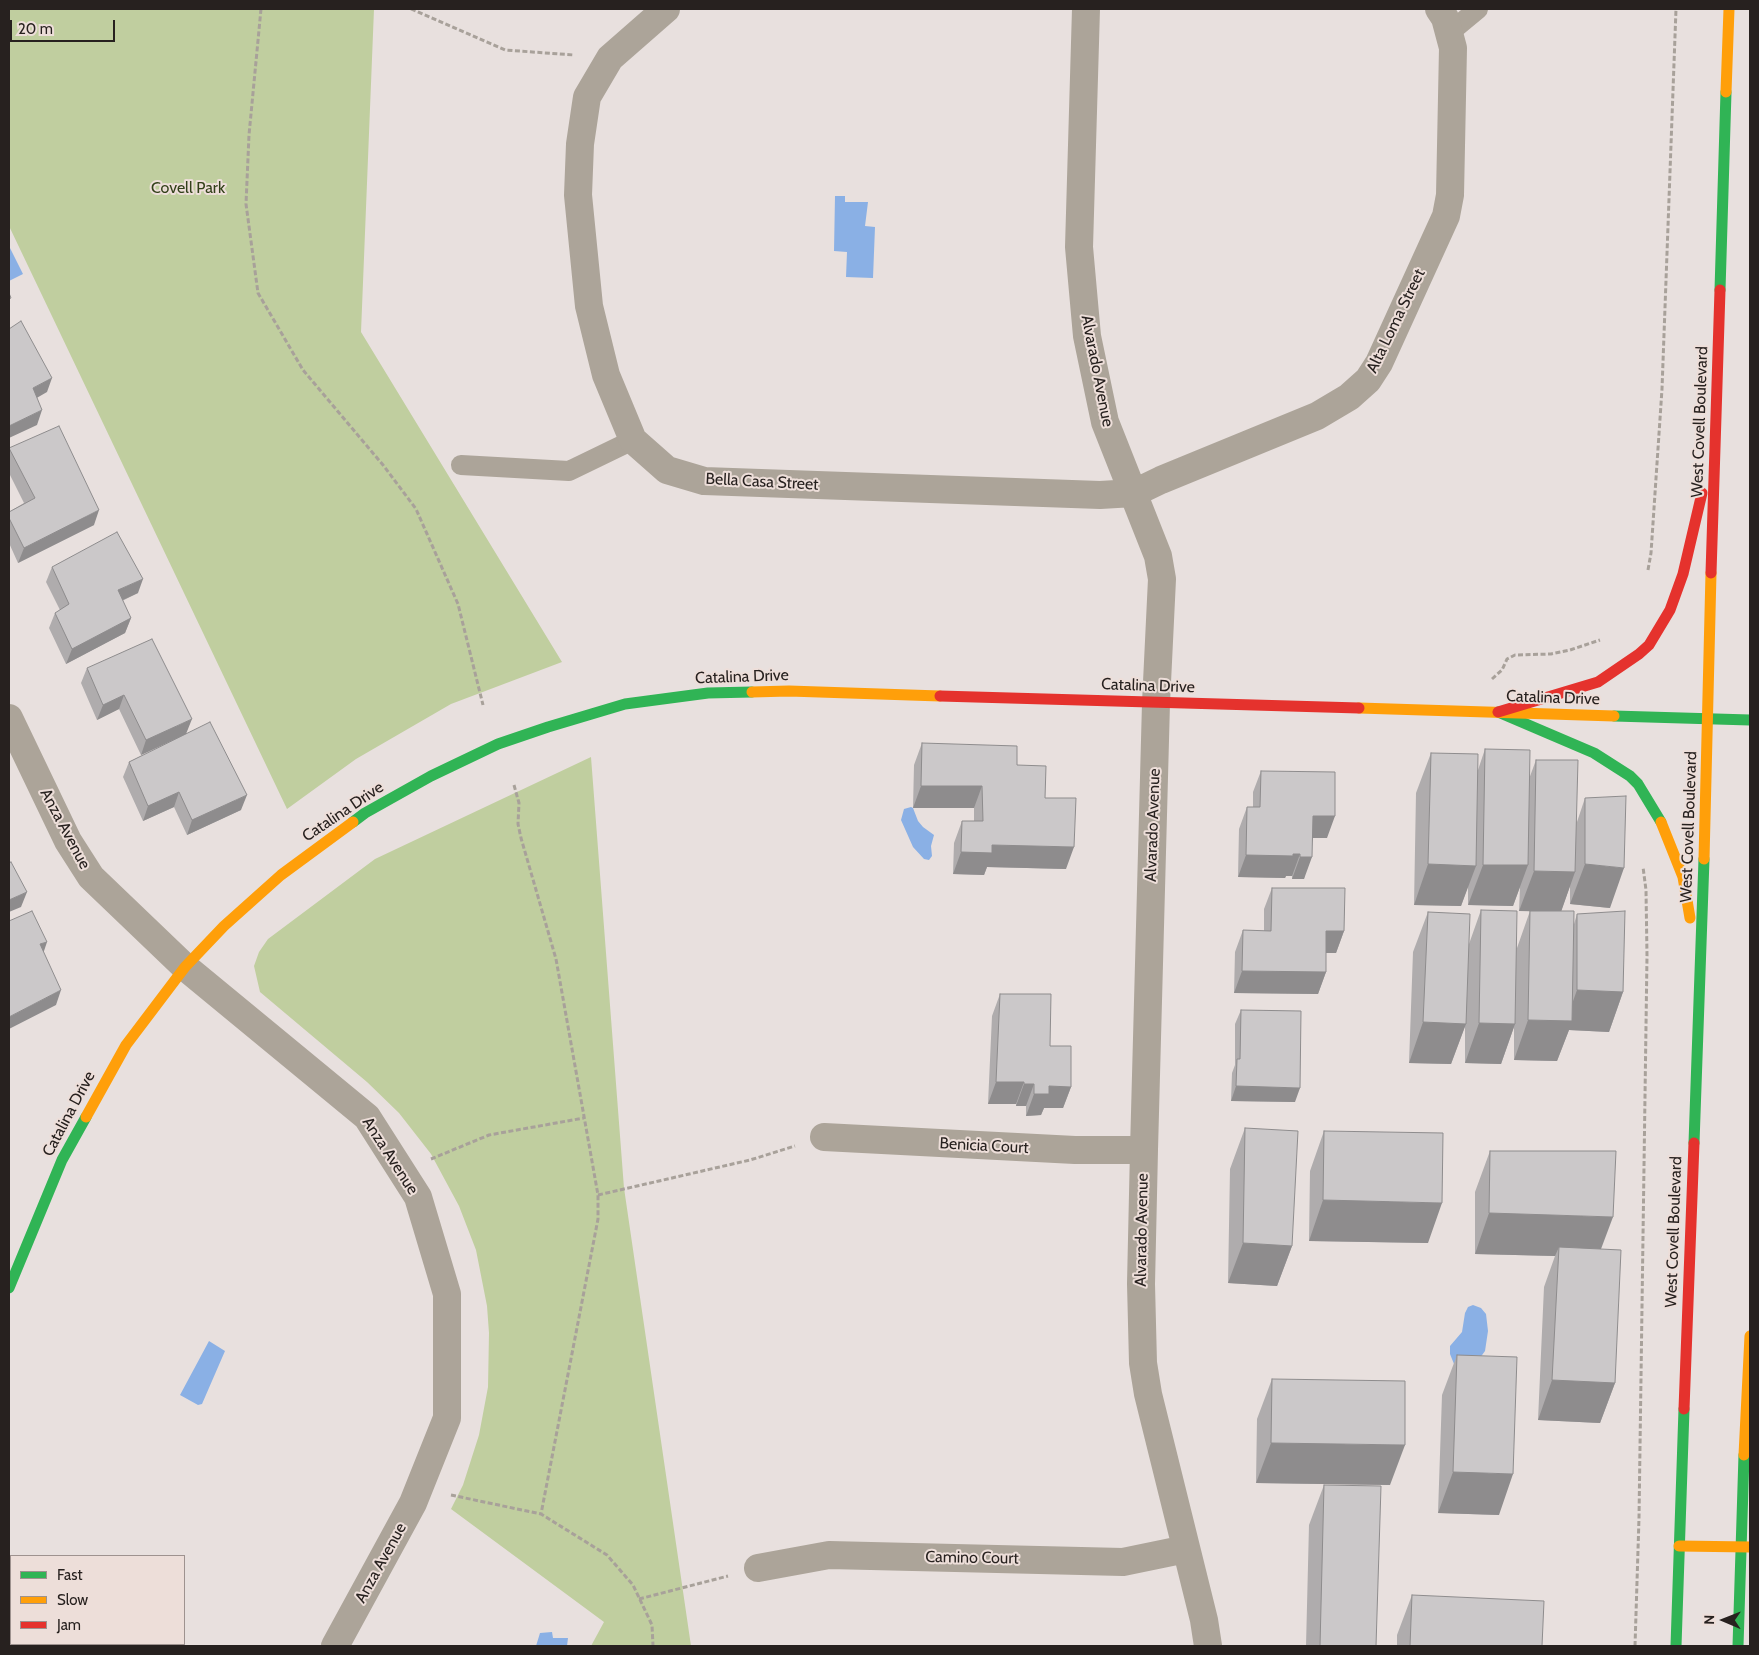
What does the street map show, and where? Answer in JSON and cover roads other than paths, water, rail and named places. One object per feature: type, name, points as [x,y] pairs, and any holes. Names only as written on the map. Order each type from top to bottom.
[{"type":"main road","name":"West Covell Boulevard","points":[[1676,1646],[1678,1546],[1700,974],[1729,9]]},
{"type":"main road","points":[[1498,712],[1598,682],[1649,645],[1670,610],[1683,574],[1715,435]]},
{"type":"main road","name":"Catalina Drive","points":[[9,1288],[62,1160],[86,1114],[126,1045],[185,967],[224,926],[281,875],[365,813],[431,776],[498,744],[625,704],[708,693],[789,691],[1750,720]]},
{"type":"main road","points":[[1498,712],[1594,753],[1630,776],[1638,784],[1661,822],[1683,877],[1700,974]]},
{"type":"main road","points":[[1738,1646],[1746,1547],[1750,1336]]},
{"type":"main road","points":[[1678,1546],[1746,1547]]},
{"type":"street","name":"Bella Casa Street","points":[[666,9],[610,58],[587,97],[580,144],[578,195],[589,306],[606,375],[633,440],[667,470],[704,481],[1100,495],[1134,493]]},
{"type":"street","name":"Alvarado Avenue","points":[[1086,9],[1079,247],[1087,336],[1105,422],[1158,556],[1162,579],[1156,703],[1144,1150],[1141,1293],[1143,1363],[1148,1394],[1204,1620],[1208,1646]]},
{"type":"street","name":"Alta Loma Street","points":[[1134,493],[1161,480],[1317,416],[1349,397],[1368,380],[1379,364],[1446,216],[1450,195],[1453,48],[1445,18],[1439,9]]},
{"type":"street","name":"Anza Avenue","points":[[9,718],[68,841],[91,877],[185,967],[366,1117],[418,1197],[448,1294],[447,1418],[414,1503],[335,1646]]},
{"type":"street","name":"Benicia Court","points":[[824,1137],[1075,1150],[1144,1150]]},
{"type":"street","name":"Camino Court","points":[[758,1568],[829,1555],[1123,1562],[1186,1549]]},
{"type":"lane","points":[[1449,33],[1478,9]]},
{"type":"lane","points":[[461,465],[569,471],[633,440]]},
{"type":"water","points":[[835,196],[845,196],[845,202],[868,202],[865,226],[875,227],[873,278],[846,277],[847,252],[834,251]]},
{"type":"water","points":[[9,246],[23,274],[9,281]]},
{"type":"water","points":[[911,807],[918,821],[934,835],[931,846],[932,856],[929,860],[924,859],[913,847],[901,820],[904,809]]},
{"type":"water","points":[[1473,1305],[1481,1308],[1486,1314],[1488,1331],[1485,1351],[1477,1362],[1460,1367],[1454,1364],[1450,1354],[1450,1346],[1462,1332],[1465,1313],[1468,1307]]},
{"type":"water","points":[[209,1341],[225,1351],[202,1404],[198,1405],[180,1395]]},
{"type":"water","points":[[552,1632],[553,1638],[568,1638],[567,1646],[536,1646],[540,1633]]},
{"type":"park label","name":"Covell Park","points":[[188,188]]}]
